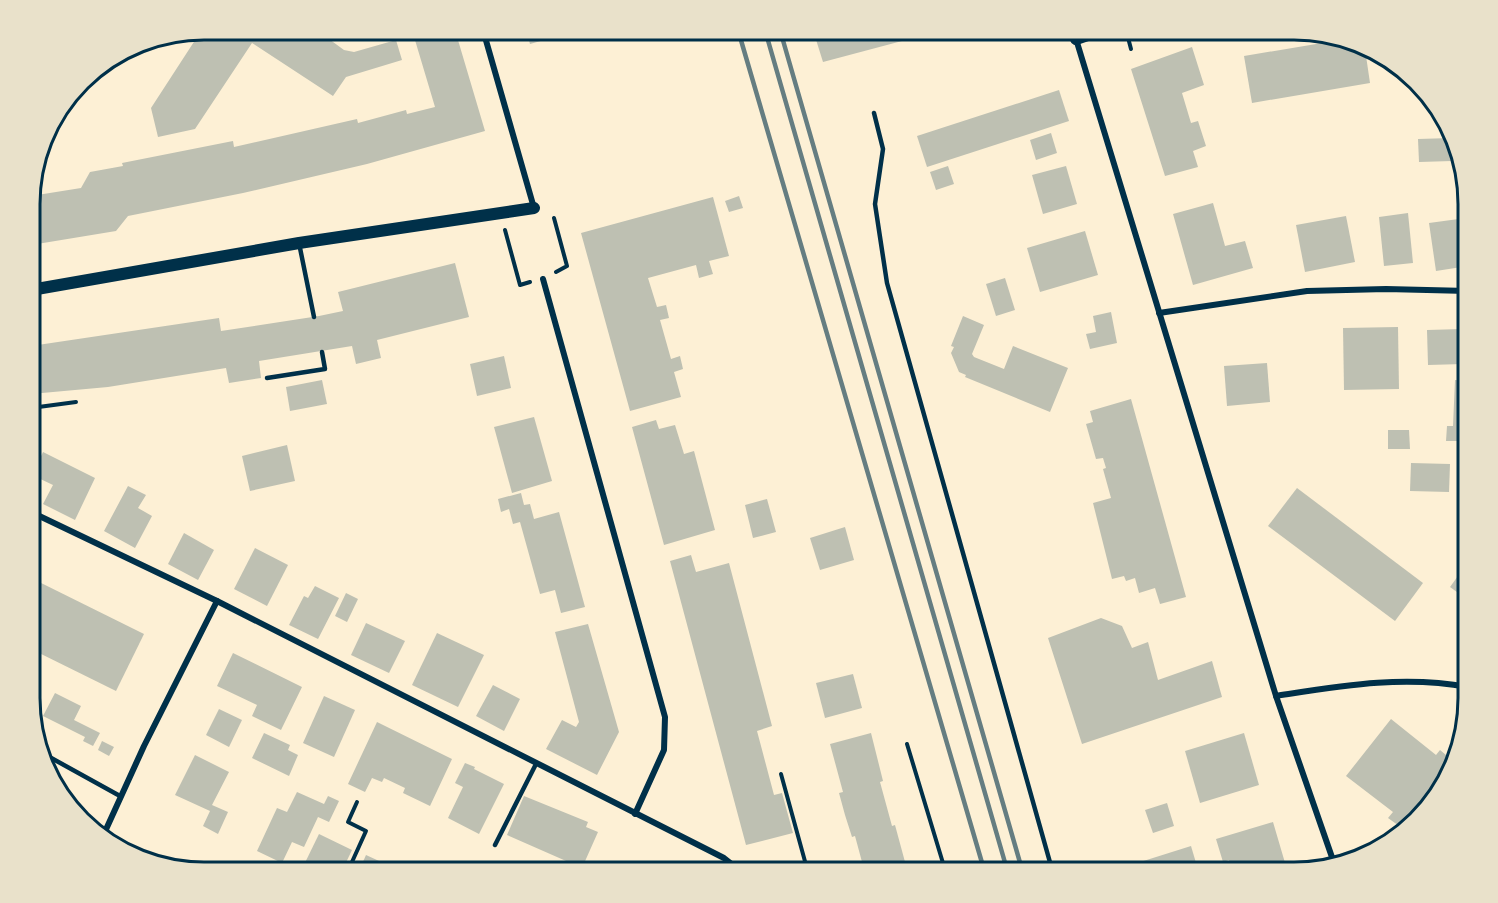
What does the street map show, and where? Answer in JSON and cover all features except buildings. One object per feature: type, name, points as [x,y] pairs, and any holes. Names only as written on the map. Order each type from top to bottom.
[{"type":"main road","points":[[41,288],[299,243],[534,208]]},
{"type":"street","points":[[486,41],[534,208]]},
{"type":"street","points":[[1077,41],[1276,696],[1333,857]]},
{"type":"street","points":[[543,279],[665,717],[664,750],[635,814]]},
{"type":"street","points":[[1159,313],[1307,291],[1386,289],[1457,291]]},
{"type":"street","points":[[41,516],[217,601],[729,862]]},
{"type":"street","points":[[106,829],[120,796],[217,601]]},
{"type":"street","points":[[1276,696],[1356,683],[1437,681],[1457,685]]},
{"type":"lane","points":[[874,113],[883,149],[874,204],[887,283],[1050,862]]},
{"type":"lane","points":[[299,243],[314,317]]},
{"type":"lane","points":[[267,378],[325,369],[322,352]]},
{"type":"lane","points":[[52,758],[120,796]]},
{"type":"lane","points":[[495,844],[536,764]]},
{"type":"path","points":[[1129,41],[1131,49]]},
{"type":"path","points":[[505,229],[520,285],[543,279],[567,266],[554,218]]},
{"type":"path","points":[[41,407],[76,402]]},
{"type":"path","points":[[907,744],[943,862]]},
{"type":"path","points":[[781,774],[805,862]]},
{"type":"path","points":[[352,862],[366,831],[348,822],[357,802]]},
{"type":"railway","points":[[741,41],[982,862]]},
{"type":"railway","points":[[768,41],[1005,862]]},
{"type":"railway","points":[[783,41],[1020,862]]}]
